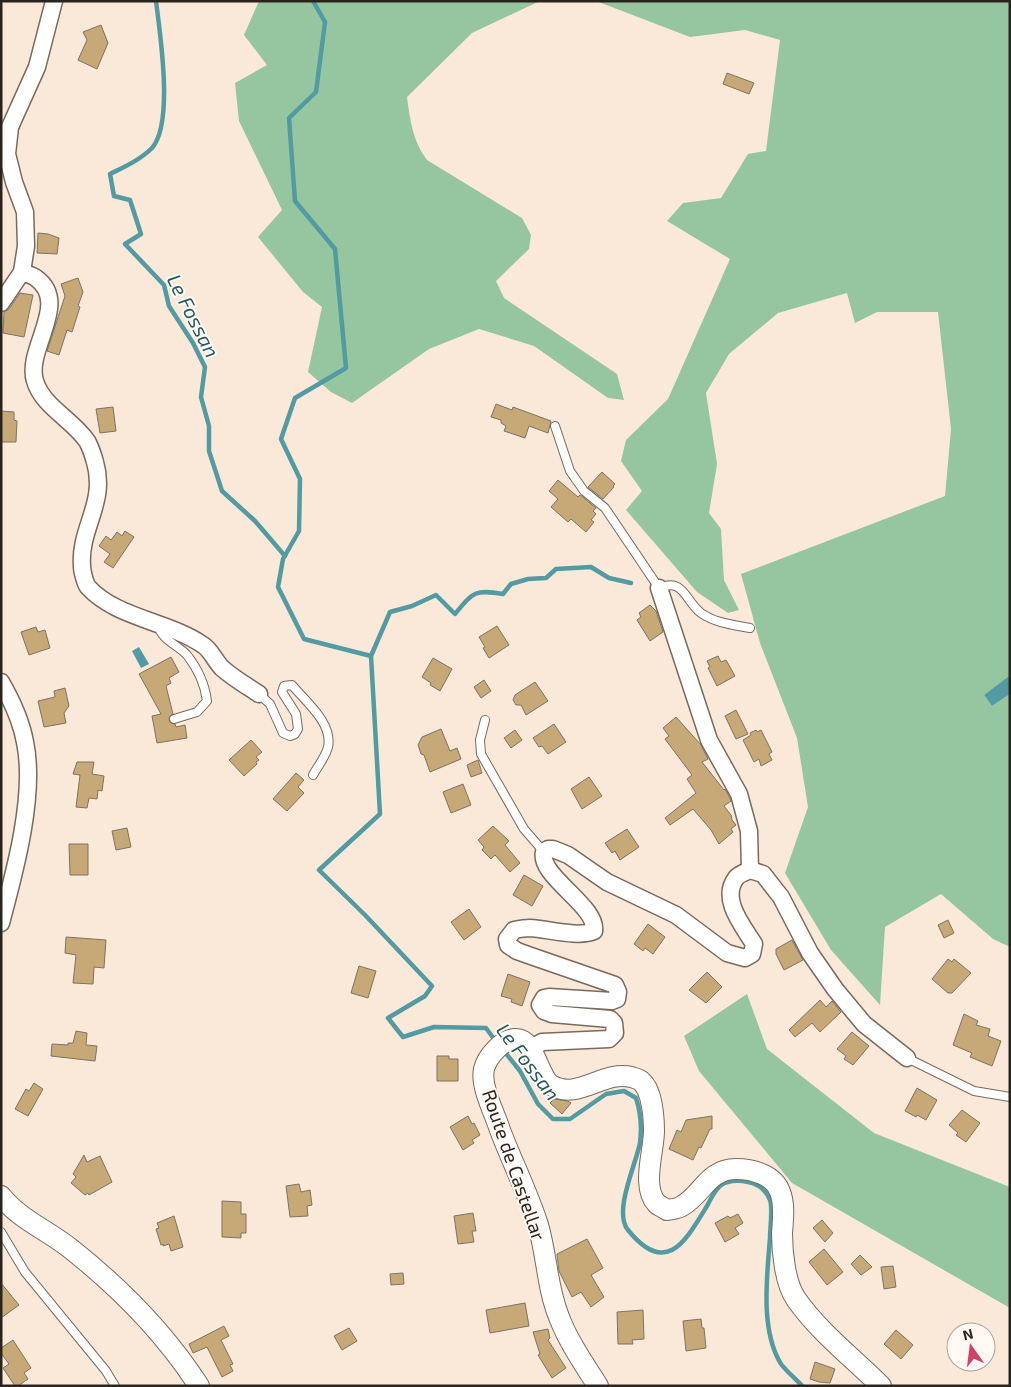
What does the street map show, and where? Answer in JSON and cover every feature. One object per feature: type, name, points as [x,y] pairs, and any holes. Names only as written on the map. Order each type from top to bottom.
[{"type":"street","points":[[1,303],[22,272],[26,246],[25,212],[14,182],[7,154],[10,126],[37,67],[54,1]]},
{"type":"street","points":[[22,272],[36,278],[46,290],[50,307],[33,368],[35,382],[47,402],[87,441],[95,461],[98,477],[96,503],[83,543],[82,566],[87,586],[108,604],[187,635],[205,646],[221,667],[259,694]]},
{"type":"street","points":[[659,588],[710,740],[739,794],[749,831],[750,870]]},
{"type":"street","points":[[1,682],[15,707],[25,742],[29,771],[24,821],[1,923]]},
{"type":"street","points":[[881,1386],[823,1330],[795,1298],[785,1272],[781,1192],[773,1180],[754,1170],[735,1169],[718,1173],[680,1207],[667,1210],[657,1204],[651,1191],[649,1175],[654,1132],[653,1107],[648,1090],[640,1080],[622,1075],[576,1089],[563,1090],[549,1084],[530,1049],[542,1042],[609,1040],[615,1033],[614,1023],[610,1019],[544,1012],[540,1005],[544,998],[612,1001],[617,999],[618,992],[615,985],[517,951],[508,945],[507,939],[514,930],[527,928],[588,933],[594,930],[592,919],[548,870],[544,862],[544,852],[548,849],[553,849],[568,855],[607,882],[676,915],[727,952],[745,958],[752,954],[754,944],[734,910],[730,892],[737,877],[750,870],[763,874],[780,897],[810,953],[835,989],[864,1024],[907,1058]]},
{"type":"street","name":"Route de Castellar","points":[[530,1049],[523,1041],[515,1039],[500,1047],[484,1069],[485,1088],[538,1224],[554,1305],[570,1341],[598,1386]]},
{"type":"street","points":[[1,1196],[26,1218],[71,1248],[136,1308],[184,1363],[199,1386]]},
{"type":"lane","points":[[556,426],[570,471],[584,490],[605,508],[659,588],[668,584],[678,586],[701,613],[720,622],[750,628]]},
{"type":"lane","points":[[157,624],[160,632],[187,655],[204,684],[207,701],[197,712],[174,718]]},
{"type":"lane","points":[[259,694],[270,704],[283,733],[290,736],[295,734],[298,729],[296,714],[282,692],[284,686],[292,685],[318,715],[328,733],[328,748],[313,775]]},
{"type":"lane","points":[[485,720],[480,740],[481,754],[524,828],[544,852]]},
{"type":"lane","points":[[907,1058],[974,1091],[1010,1097]]},
{"type":"lane","points":[[1,1232],[25,1272],[106,1371],[115,1386]]},
{"type":"green space","points":[[259,1],[540,1],[472,33],[407,97],[411,122],[418,146],[427,160],[522,218],[531,235],[529,249],[496,281],[504,298],[617,374],[624,400],[608,398],[534,346],[479,329],[429,349],[352,403],[331,392],[308,372],[322,307],[303,292],[258,237],[282,210],[239,121],[235,83],[267,65],[244,35]]},
{"type":"green space","points":[[596,1],[1010,1],[1010,677],[984,695],[992,706],[1010,694],[1010,947],[993,939],[941,894],[885,927],[880,1005],[831,950],[785,873],[808,807],[797,738],[760,643],[741,574],[945,496],[951,429],[938,312],[877,312],[855,323],[847,293],[778,313],[729,354],[706,393],[717,464],[709,513],[721,529],[724,580],[739,610],[728,613],[697,592],[626,510],[642,491],[621,461],[626,440],[668,399],[730,259],[667,221],[683,203],[721,198],[748,154],[766,151],[780,40],[745,30],[690,37]]},
{"type":"green space","points":[[747,994],[767,1049],[874,1133],[1010,1187],[1010,1308],[792,1183],[699,1071],[684,1036]]},
{"type":"water","points":[[139,647],[149,664],[141,668],[132,651]]},
{"type":"water","points":[[1010,677],[1010,694],[992,706],[984,695]]},
{"type":"building","points":[[101,25],[108,43],[97,69],[78,60],[87,40],[83,32]]},
{"type":"building","points":[[727,73],[754,83],[749,94],[723,84]]},
{"type":"building","points":[[38,233],[59,238],[57,254],[37,253]]},
{"type":"building","points":[[78,278],[83,292],[72,332],[67,330],[59,355],[47,351],[65,296],[61,284]]},
{"type":"building","points":[[20,293],[33,295],[24,337],[3,333],[4,312],[9,309]]},
{"type":"building","points":[[496,404],[512,410],[513,407],[551,421],[548,433],[529,426],[525,438],[504,431],[506,426],[501,423],[501,420],[491,417]]},
{"type":"building","points":[[113,407],[116,431],[100,433],[96,409]]},
{"type":"building","points":[[1,411],[14,412],[14,420],[17,421],[16,442],[1,442]]},
{"type":"building","points":[[602,472],[615,484],[603,499],[588,487]]},
{"type":"building","points":[[558,480],[578,497],[580,495],[596,508],[593,511],[596,514],[591,520],[594,522],[586,532],[571,519],[568,522],[551,507],[558,499],[549,491]]},
{"type":"building","points":[[125,531],[134,537],[113,568],[104,562],[110,554],[99,546],[106,536],[111,540],[117,532],[122,536]]},
{"type":"building","points":[[650,605],[656,611],[663,632],[650,641],[637,620],[641,617],[639,613]]},
{"type":"building","points":[[497,626],[509,645],[489,658],[479,637]]},
{"type":"building","points":[[36,627],[38,632],[45,630],[50,648],[29,655],[21,632]]},
{"type":"building","points":[[718,656],[721,662],[726,660],[735,676],[717,686],[708,668],[710,667],[707,661]]},
{"type":"building","points":[[171,657],[179,672],[169,678],[171,683],[166,686],[173,714],[169,720],[176,727],[185,725],[187,738],[157,743],[152,716],[161,714],[139,674]]},
{"type":"building","points":[[433,658],[452,669],[440,691],[422,677]]},
{"type":"building","points":[[484,680],[491,691],[481,698],[474,687]]},
{"type":"building","points":[[535,682],[548,701],[526,715],[521,705],[516,705],[513,700],[515,695]]},
{"type":"building","points":[[65,688],[69,706],[64,713],[66,723],[44,727],[38,701],[55,697],[54,691]]},
{"type":"building","points":[[736,710],[748,734],[736,739],[725,716]]},
{"type":"building","points":[[676,717],[701,745],[708,759],[702,762],[725,789],[730,798],[731,801],[724,806],[736,825],[731,829],[733,832],[719,844],[711,830],[693,809],[670,825],[665,818],[696,793],[687,779],[692,775],[665,739],[669,736],[663,728]]},
{"type":"building","points":[[554,724],[566,742],[548,754],[542,746],[539,747],[533,738]]},
{"type":"building","points":[[441,729],[450,751],[457,748],[461,759],[430,772],[418,745],[422,737]]},
{"type":"building","points":[[515,730],[522,740],[511,748],[504,738]]},
{"type":"building","points":[[756,730],[757,732],[761,730],[772,752],[769,754],[772,760],[761,766],[759,759],[754,762],[743,740]]},
{"type":"building","points":[[251,740],[262,752],[256,757],[259,760],[256,762],[257,764],[244,776],[229,760]]},
{"type":"building","points":[[478,760],[482,773],[471,777],[467,765]]},
{"type":"building","points":[[77,762],[94,762],[92,774],[104,776],[102,791],[98,790],[97,799],[89,798],[87,808],[76,807],[80,775],[73,774]]},
{"type":"building","points":[[296,773],[304,780],[298,787],[304,793],[287,811],[273,799]]},
{"type":"building","points":[[589,777],[602,796],[582,809],[571,789]]},
{"type":"building","points":[[463,784],[471,805],[451,813],[443,792]]},
{"type":"building","points":[[493,826],[509,841],[505,845],[520,863],[510,872],[495,855],[491,859],[482,850],[484,847],[478,840]]},
{"type":"building","points":[[127,828],[131,847],[116,850],[112,831]]},
{"type":"building","points":[[627,829],[639,847],[620,860],[615,851],[612,853],[605,843]]},
{"type":"building","points":[[69,844],[88,844],[88,875],[70,875]]},
{"type":"building","points":[[524,875],[543,886],[532,906],[513,895]]},
{"type":"building","points":[[469,909],[481,927],[464,940],[451,922]]},
{"type":"building","points":[[948,920],[954,933],[944,938],[938,925]]},
{"type":"building","points":[[648,924],[665,937],[653,954],[645,948],[643,951],[634,944]]},
{"type":"building","points":[[66,937],[106,940],[104,968],[94,967],[93,984],[73,983],[76,955],[65,953]]},
{"type":"building","points":[[792,940],[803,960],[784,970],[776,954],[776,949]]},
{"type":"building","points":[[948,959],[952,962],[954,959],[971,973],[952,993],[948,993],[932,979]]},
{"type":"building","points":[[359,966],[376,971],[368,998],[351,993]]},
{"type":"building","points":[[707,972],[722,987],[706,1003],[689,990]]},
{"type":"building","points":[[508,974],[530,982],[522,1006],[511,1002],[512,999],[501,996]]},
{"type":"building","points":[[820,1000],[826,1007],[832,1001],[841,1012],[820,1032],[812,1023],[795,1037],[789,1030]]},
{"type":"building","points":[[964,1014],[978,1021],[976,1025],[990,1029],[988,1036],[1001,1041],[992,1066],[970,1057],[972,1053],[953,1045]]},
{"type":"building","points":[[76,1031],[87,1033],[86,1045],[97,1046],[95,1061],[51,1056],[52,1044],[68,1045],[68,1043],[73,1043]]},
{"type":"building","points":[[852,1032],[869,1046],[853,1065],[844,1059],[846,1056],[837,1049]]},
{"type":"building","points":[[437,1056],[449,1056],[449,1059],[458,1059],[458,1081],[437,1081]]},
{"type":"building","points":[[34,1083],[43,1089],[28,1116],[15,1109],[26,1089],[29,1091]]},
{"type":"building","points":[[917,1088],[937,1100],[926,1120],[905,1111]]},
{"type":"building","points":[[554,1099],[571,1103],[562,1114],[550,1103]]},
{"type":"building","points":[[962,1110],[980,1123],[966,1142],[956,1135],[958,1133],[949,1125]]},
{"type":"building","points":[[468,1116],[480,1135],[472,1140],[474,1143],[463,1150],[450,1127]]},
{"type":"building","points":[[712,1116],[712,1129],[710,1129],[693,1160],[669,1149],[677,1130],[681,1132],[686,1120]]},
{"type":"building","points":[[84,1155],[87,1162],[100,1156],[112,1182],[89,1195],[88,1193],[85,1195],[71,1183],[76,1177],[73,1174]]},
{"type":"building","points":[[299,1184],[301,1192],[310,1190],[312,1205],[307,1206],[308,1216],[290,1217],[286,1186]]},
{"type":"building","points":[[222,1201],[241,1202],[241,1214],[246,1214],[246,1233],[241,1233],[241,1238],[222,1237]]},
{"type":"building","points":[[473,1213],[476,1231],[472,1231],[474,1242],[458,1244],[454,1216]]},
{"type":"building","points":[[738,1214],[743,1223],[735,1228],[739,1234],[725,1242],[715,1223],[728,1216],[730,1218]]},
{"type":"building","points":[[174,1216],[183,1247],[171,1251],[169,1244],[161,1245],[156,1229],[159,1228],[157,1223]]},
{"type":"building","points":[[822,1220],[833,1233],[825,1242],[813,1228]]},
{"type":"building","points":[[587,1239],[603,1268],[591,1275],[604,1297],[591,1307],[581,1292],[572,1297],[559,1271],[557,1254]]},
{"type":"building","points":[[824,1249],[843,1272],[827,1285],[809,1262]]},
{"type":"building","points":[[860,1255],[872,1267],[861,1275],[851,1264]]},
{"type":"building","points":[[893,1266],[896,1287],[884,1289],[881,1267]]},
{"type":"building","points":[[403,1273],[404,1284],[391,1285],[390,1274]]},
{"type":"building","points":[[1,1283],[19,1305],[1,1318]]},
{"type":"building","points":[[525,1303],[529,1326],[490,1333],[486,1310]]},
{"type":"building","points":[[643,1310],[644,1339],[632,1340],[633,1344],[618,1344],[617,1312]]},
{"type":"building","points":[[701,1319],[706,1348],[686,1351],[683,1321]]},
{"type":"building","points":[[224,1326],[229,1336],[221,1340],[233,1364],[230,1365],[233,1371],[222,1377],[207,1347],[193,1353],[189,1344]]},
{"type":"building","points":[[349,1328],[357,1341],[342,1350],[334,1336]]},
{"type":"building","points":[[548,1329],[550,1338],[548,1340],[566,1368],[552,1378],[538,1355],[540,1354],[533,1332]]},
{"type":"building","points":[[896,1330],[913,1345],[901,1359],[884,1344]]},
{"type":"building","points":[[13,1340],[31,1368],[24,1373],[28,1379],[18,1386],[15,1386],[3,1368],[9,1364],[1,1353],[1,1348]]},
{"type":"building","points":[[815,1362],[835,1369],[830,1383],[810,1379]]},
{"type":"waterway","name":"Le Fossan","points":[[156,1],[164,78],[164,99],[159,136],[152,148],[142,156],[110,174],[114,196],[130,200],[141,234],[125,244],[164,285],[169,306],[193,343],[205,367],[201,397],[209,426],[209,451],[222,491],[255,521],[285,556]]},
{"type":"waterway","points":[[313,1],[325,22],[316,92],[289,118],[295,201],[335,249],[346,368],[295,398],[281,439],[300,479],[299,531],[283,559],[278,587],[304,639],[371,656]]},
{"type":"waterway","name":"Le Fossan","points":[[497,1043],[486,1028],[434,1027],[403,1037],[388,1018],[425,996],[432,986],[365,915],[319,870],[380,814],[371,656],[390,612],[412,606],[436,595],[455,614],[475,594],[480,592],[503,594],[511,584],[528,579],[546,578],[556,569],[591,567],[609,578],[631,583]]},
{"type":"waterway","name":"Le Fossan","points":[[504,1051],[520,1071],[538,1104],[553,1119],[570,1119],[606,1094],[624,1091],[636,1098],[640,1115],[641,1137],[624,1200],[624,1222],[628,1230],[641,1244],[653,1251],[664,1253],[674,1249],[682,1242],[691,1232],[715,1191],[725,1183],[744,1181],[756,1184],[764,1190],[770,1200],[771,1208],[766,1302],[770,1335],[774,1350],[781,1364],[802,1386]]}]
